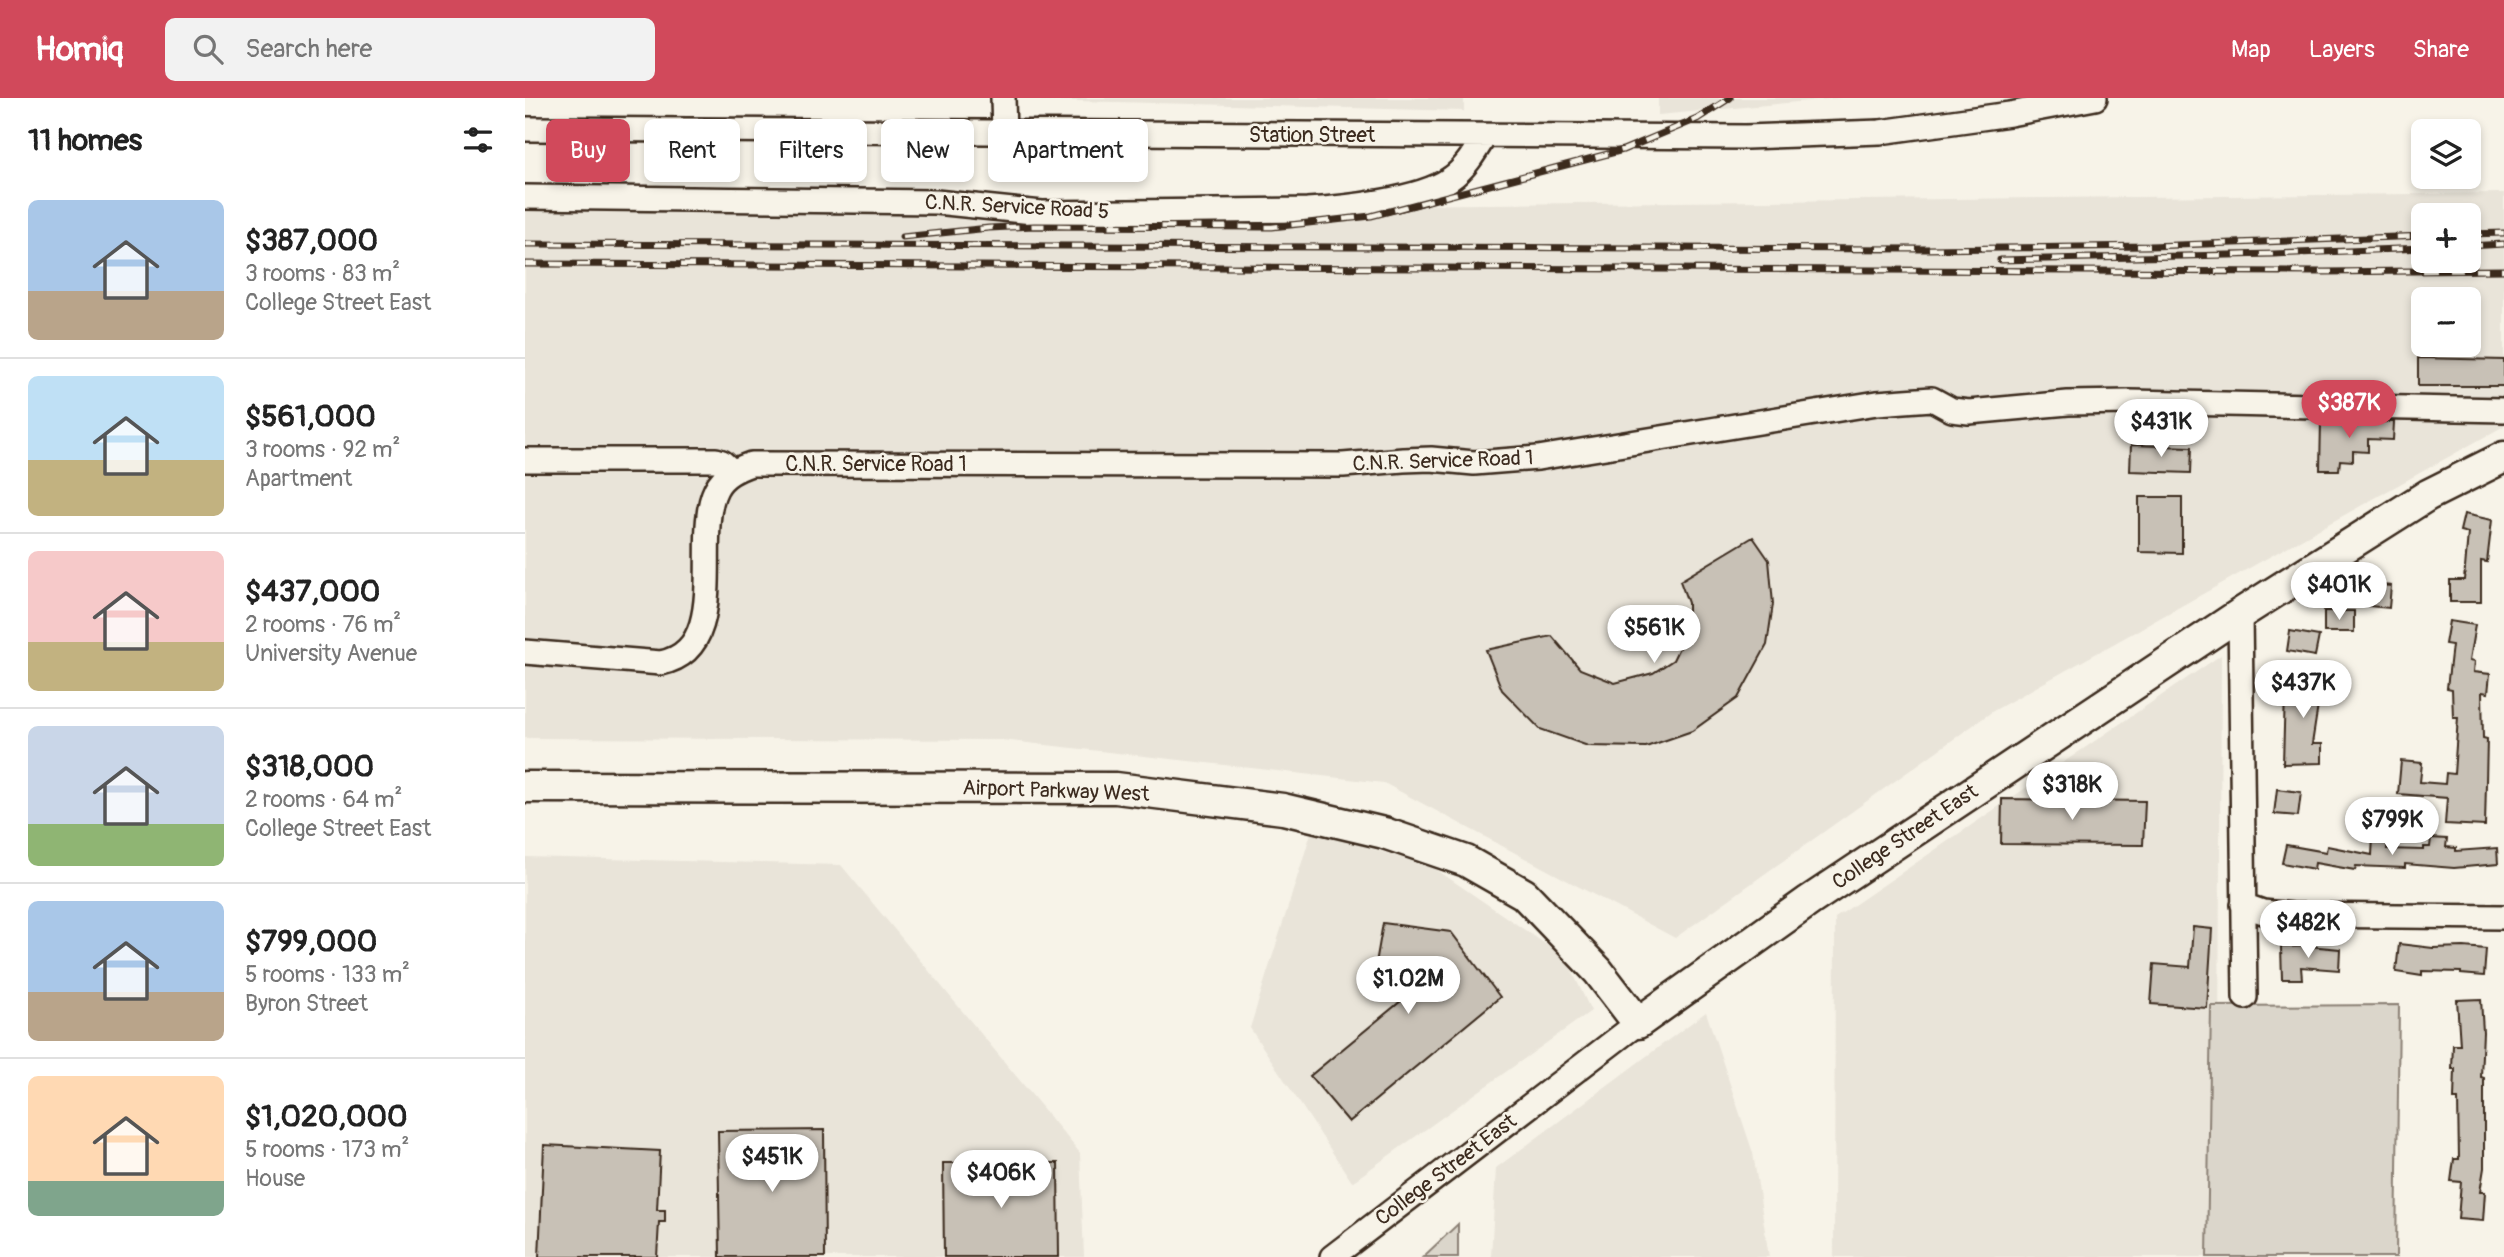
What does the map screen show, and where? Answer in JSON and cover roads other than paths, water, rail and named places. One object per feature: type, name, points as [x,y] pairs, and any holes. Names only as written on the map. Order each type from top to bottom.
[{"type":"main road","name":"College Street East","points":[[1638,1023],[1809,901],[2240,614],[2428,495],[2504,457]]},
{"type":"main road","name":"Airport Parkway West","points":[[525,787],[1116,788],[1283,809],[1384,833],[1466,861],[1524,894],[1598,971],[1638,1023]]},
{"type":"street","points":[[1003,98],[1004,119]]},
{"type":"street","name":"Station Street","points":[[1148,135],[1746,137],[1880,132],[2010,114],[2095,98]]},
{"type":"street","name":"Station Street","points":[[525,129],[988,134]]},
{"type":"street","name":"C.N.R. Service Road 5","points":[[525,197],[936,202],[1042,213],[1347,208],[1420,192],[1449,180],[1473,156],[1484,136]]},
{"type":"street","name":"C.N.R. Service Road 1","points":[[732,471],[751,464],[1343,465],[1417,459],[1474,463],[1590,451],[1877,402],[1932,400],[1952,410],[1969,412],[2056,404],[2130,402],[2504,410]]},
{"type":"street","points":[[525,460],[716,460],[732,471],[717,486],[710,505],[705,608],[702,626],[688,649],[673,660],[661,663],[525,652]]},
{"type":"street","points":[[2240,614],[2245,997]]},
{"type":"street","points":[[2243,905],[2263,912],[2292,915],[2504,917]]},
{"type":"street","name":"College Street East","points":[[1332,1257],[1638,1023]]},
{"type":"railway","points":[[902,237],[1034,226],[1272,227],[1371,216],[1623,150],[1697,119],[1730,98]]},
{"type":"railway","points":[[2481,234],[2504,233]]},
{"type":"railway","points":[[525,244],[1926,249],[2150,246],[2411,236]]},
{"type":"railway","points":[[2481,245],[2504,244]]},
{"type":"railway","points":[[2000,260],[2411,249]]},
{"type":"railway","points":[[525,264],[2324,272],[2504,270]]}]
